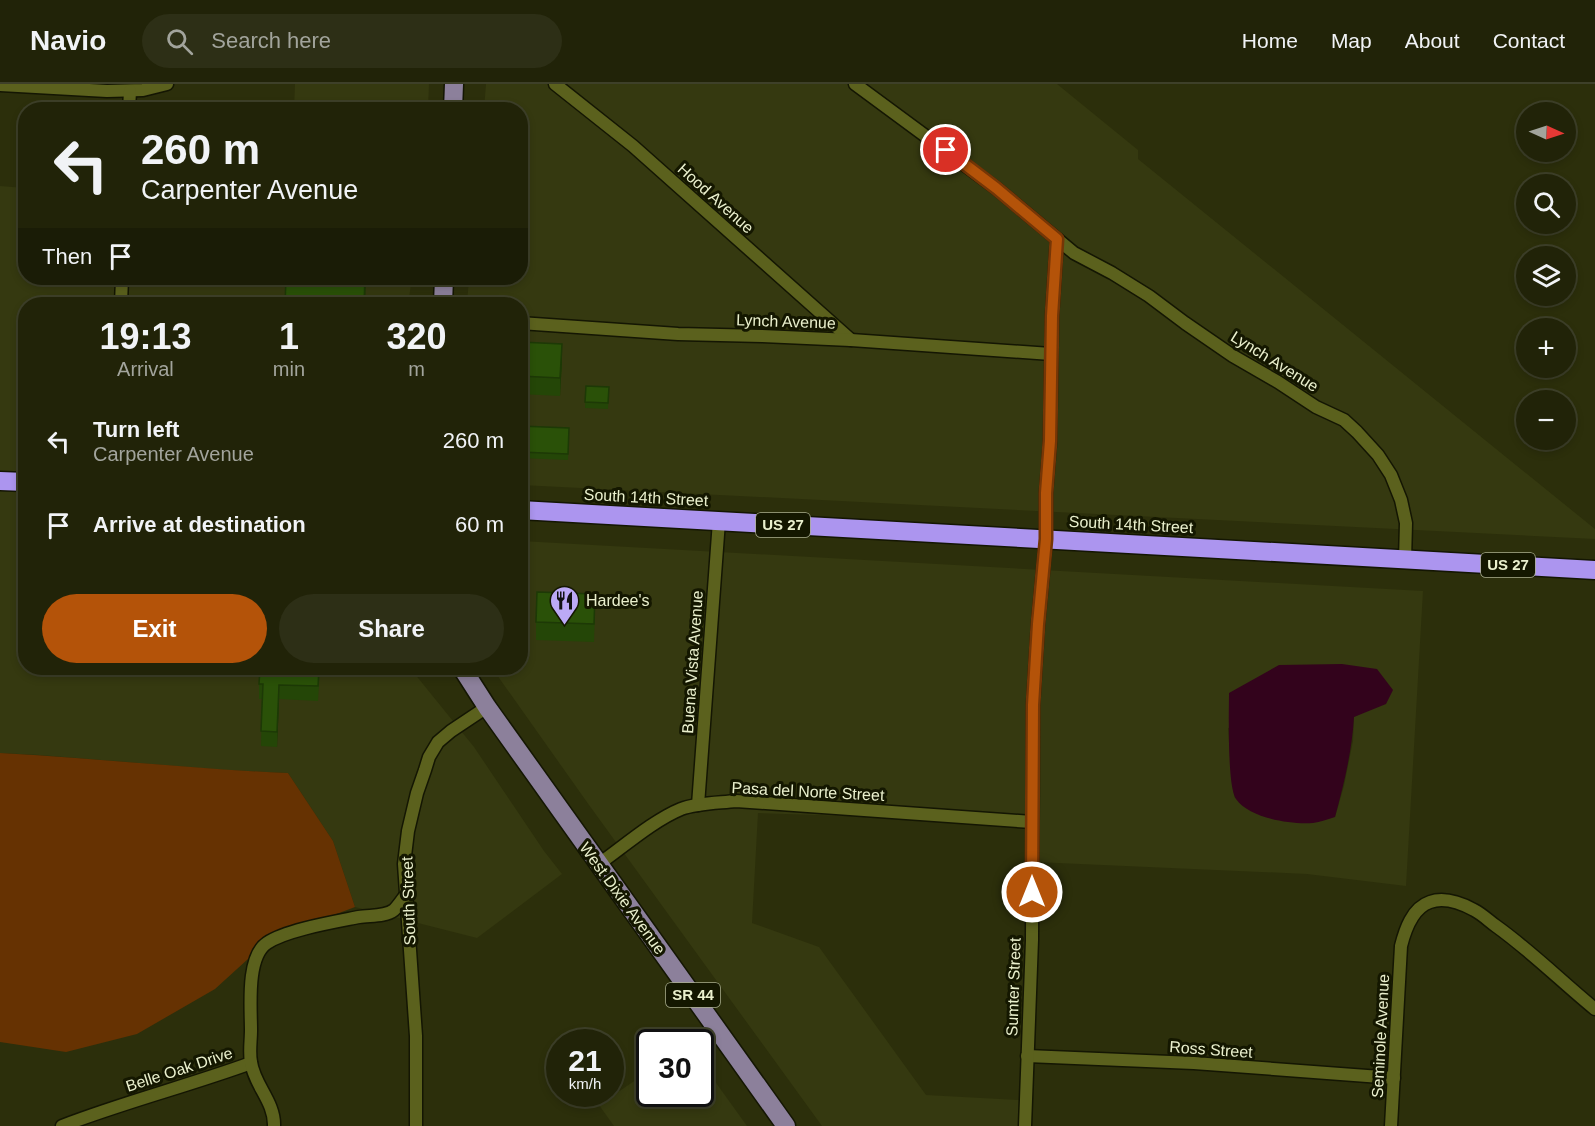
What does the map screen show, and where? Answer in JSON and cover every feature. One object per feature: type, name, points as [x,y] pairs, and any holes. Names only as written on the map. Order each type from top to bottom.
[{"type":"highway","points":[[0,481],[18,482]]},
{"type":"highway","name":"South 14th Street","points":[[528,510],[1595,570]]},
{"type":"main road","points":[[453,102],[454,84]]},
{"type":"main road","name":"West Dixie Avenue","points":[[466,675],[786,1126]]},
{"type":"street","points":[[0,85],[130,91],[167,84]]},
{"type":"street","name":"Hood Avenue","points":[[555,84],[633,146],[851,340]]},
{"type":"street","name":"Lynch Avenue","points":[[855,84],[989,183],[1074,253],[1149,296],[1233,356],[1316,407],[1344,420],[1378,455],[1401,500],[1406,523],[1405,560]]},
{"type":"street","points":[[129,102],[130,91]]},
{"type":"street","name":"Sumter Street","points":[[1025,1126],[1032,940],[1033,705],[1046,539],[1053,286],[1057,239]]},
{"type":"street","name":"Lynch Avenue","points":[[528,324],[678,334],[851,340],[1051,354]]},
{"type":"street","name":"Buena Vista Avenue","points":[[698,806],[719,521]]},
{"type":"street","name":"South Street","points":[[416,1126],[416,1036],[404,864],[408,831],[429,757],[438,742],[487,707]]},
{"type":"street","name":"Pasa del Norte Street","points":[[599,864],[681,809],[736,801],[1032,822]]},
{"type":"street","name":"Belle Oak Drive","points":[[62,1126],[250,1063],[252,972],[263,945],[296,931],[361,917],[387,914],[394,910],[405,896]]},
{"type":"street","name":"Seminole Avenue","points":[[1392,1126],[1401,948],[1405,930],[1422,906],[1444,900],[1457,902],[1474,910],[1516,940],[1595,1009]]},
{"type":"street","name":"Ross Street","points":[[1027,1056],[1394,1077]]},
{"type":"street","points":[[250,1063],[271,1109],[274,1126]]},
{"type":"shaded area","points":[[295,84],[429,84],[428,102],[294,102]]},
{"type":"shaded area","points":[[486,84],[1057,84],[1138,150],[1138,159],[1595,529],[1595,539],[528,485],[528,297],[468,297],[468,285],[528,285],[528,102],[485,102]]},
{"type":"shaded area","points":[[0,186],[18,187],[18,285],[411,285],[409,297],[18,297],[18,474],[0,473]]},
{"type":"shaded area","points":[[0,489],[18,490],[18,675],[416,675],[474,747],[562,874],[477,938],[355,907],[333,841],[288,773],[0,753]]},
{"type":"shaded area","points":[[528,541],[1423,591],[1406,886],[1307,874],[1035,862],[1037,822],[758,813],[752,923],[819,947],[926,1095],[1020,1100],[1019,1126],[822,1126],[497,675],[528,675]],"holes":[[[1368,710],[1354,717],[1353,741],[1335,817],[1235,798],[1228,728]]]},
{"type":"shaded area","points":[[1342,664],[1377,669],[1393,690],[1386,704],[1354,717],[1347,767],[1335,817],[1313,823],[1294,823],[1271,819],[1242,806],[1236,799],[1231,780],[1229,693],[1279,665]]},
{"type":"shaded area","points":[[0,753],[288,773],[333,841],[355,907],[294,930],[248,959],[215,989],[137,1034],[66,1052],[0,1042]]},
{"type":"shaded area","points":[[636,1080],[636,1107],[714,1107],[714,1080],[747,1126],[614,1126],[600,1107],[624,1107],[624,1088]]},
{"type":"building","points":[[286,285],[365,285],[364,297],[285,297]]},
{"type":"building","points":[[528,342],[562,344],[560,378],[528,376]]},
{"type":"building","points":[[586,386],[609,387],[608,403],[585,402]]},
{"type":"building","points":[[528,426],[569,428],[568,454],[528,452]]},
{"type":"building","points":[[537,592],[595,594],[594,624],[536,622]]},
{"type":"building","points":[[260,675],[319,675],[318,686],[279,685],[277,732],[261,731],[263,684],[259,684]]},
{"type":"place","name":"Hardee's","points":[[565,626]]},
{"type":"route","points":[[946,150],[1057,239],[1053,286],[1046,539],[1033,705],[1032,892]]}]
